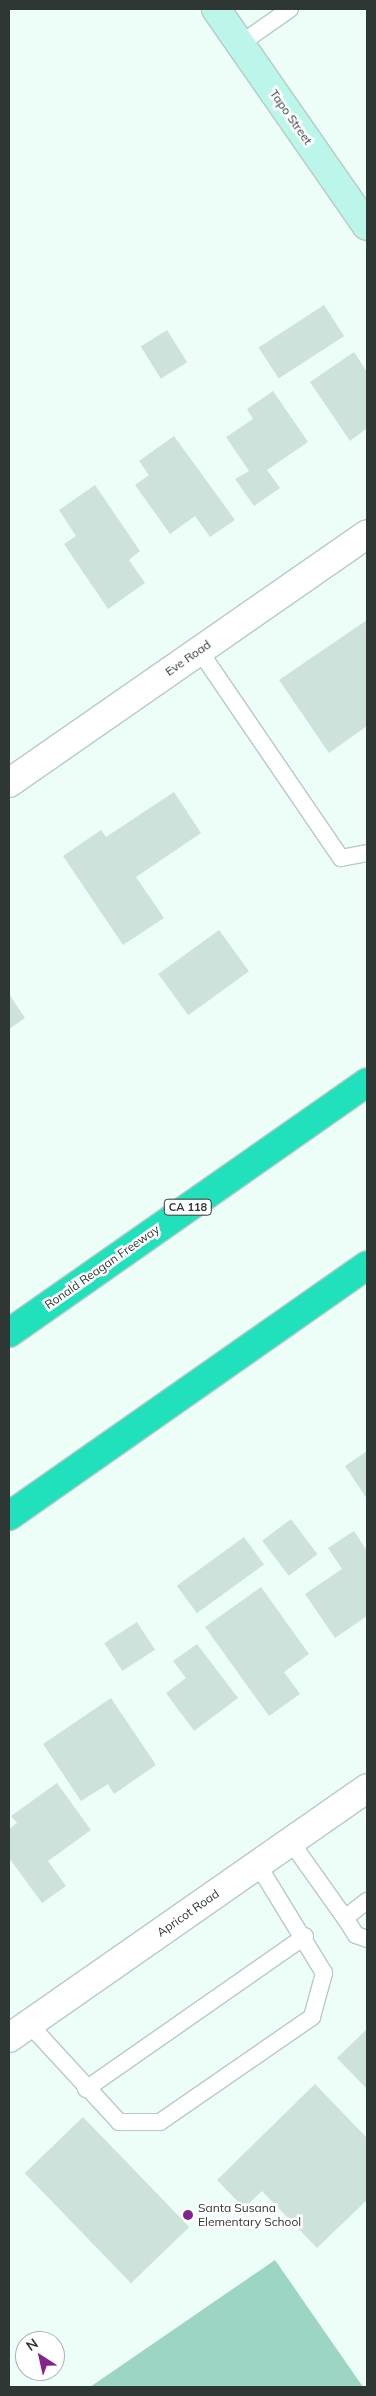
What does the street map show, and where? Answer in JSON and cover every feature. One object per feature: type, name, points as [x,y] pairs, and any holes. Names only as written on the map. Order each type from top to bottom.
[{"type":"highway","name":"Ronald Reagan Freeway","points":[[9,1333],[367,1082]]},
{"type":"highway","points":[[9,1516],[367,1265]]},
{"type":"street","name":"Tapo Street","points":[[216,9],[367,226]]},
{"type":"street","name":"Eve Road","points":[[9,784],[367,534]]},
{"type":"street","name":"Apricot Road","points":[[19,2031],[367,1788]]},
{"type":"lane","points":[[240,44],[290,9]]},
{"type":"lane","points":[[199,650],[341,858],[367,853]]},
{"type":"lane","points":[[291,1842],[356,1935],[367,1940]]},
{"type":"lane","points":[[19,2031],[119,2122],[160,2122],[312,2016],[324,1973],[305,1936],[258,1865]]},
{"type":"lane","points":[[344,1918],[367,1901]]},
{"type":"lane","points":[[86,2090],[305,1936]]},
{"type":"green space","points":[[275,2260],[363,2387],[90,2387]]},
{"type":"building","points":[[324,305],[344,336],[279,379],[259,347]]},
{"type":"building","points":[[167,330],[187,362],[161,379],[141,346]]},
{"type":"building","points":[[354,352],[367,372],[367,428],[350,441],[310,382]]},
{"type":"building","points":[[273,391],[308,442],[267,470],[280,488],[254,506],[235,479],[249,471],[226,437],[253,419],[247,409]]},
{"type":"building","points":[[174,436],[235,520],[210,537],[195,516],[170,534],[135,485],[149,475],[139,461]]},
{"type":"building","points":[[95,485],[140,551],[129,560],[145,583],[108,609],[64,544],[76,536],[59,510]]},
{"type":"building","points":[[367,620],[367,726],[329,753],[279,680]]},
{"type":"building","points":[[174,792],[201,833],[136,877],[164,918],[123,945],[63,856],[101,830],[106,837]]},
{"type":"building","points":[[219,930],[249,971],[188,1015],[158,974]]},
{"type":"building","points":[[9,994],[25,1018],[9,1029]]},
{"type":"building","points":[[367,1451],[367,1499],[345,1466]]},
{"type":"building","points":[[291,1519],[317,1554],[289,1576],[262,1541]]},
{"type":"building","points":[[354,1531],[367,1551],[367,1616],[335,1638],[305,1594],[342,1569],[328,1548]]},
{"type":"building","points":[[244,1537],[264,1565],[197,1613],[177,1586]]},
{"type":"building","points":[[261,1587],[309,1654],[284,1672],[300,1694],[269,1716],[205,1627]]},
{"type":"building","points":[[137,1622],[155,1650],[122,1671],[104,1643]]},
{"type":"building","points":[[197,1644],[238,1698],[194,1731],[166,1693],[186,1678],[173,1661]]},
{"type":"building","points":[[111,1698],[156,1765],[114,1794],[108,1784],[81,1801],[43,1744]]},
{"type":"building","points":[[57,1783],[91,1830],[48,1861],[66,1886],[42,1903],[9,1858],[9,1829],[17,1823],[11,1816]]},
{"type":"building","points":[[367,2029],[367,2089],[337,2058]]},
{"type":"building","points":[[315,2084],[367,2138],[367,2200],[317,2248],[262,2191],[244,2208],[217,2180]]},
{"type":"building","points":[[83,2117],[189,2227],[131,2283],[25,2173]]},
{"type":"place","name":"Santa Susana Elementary School","points":[[188,2215]]}]
